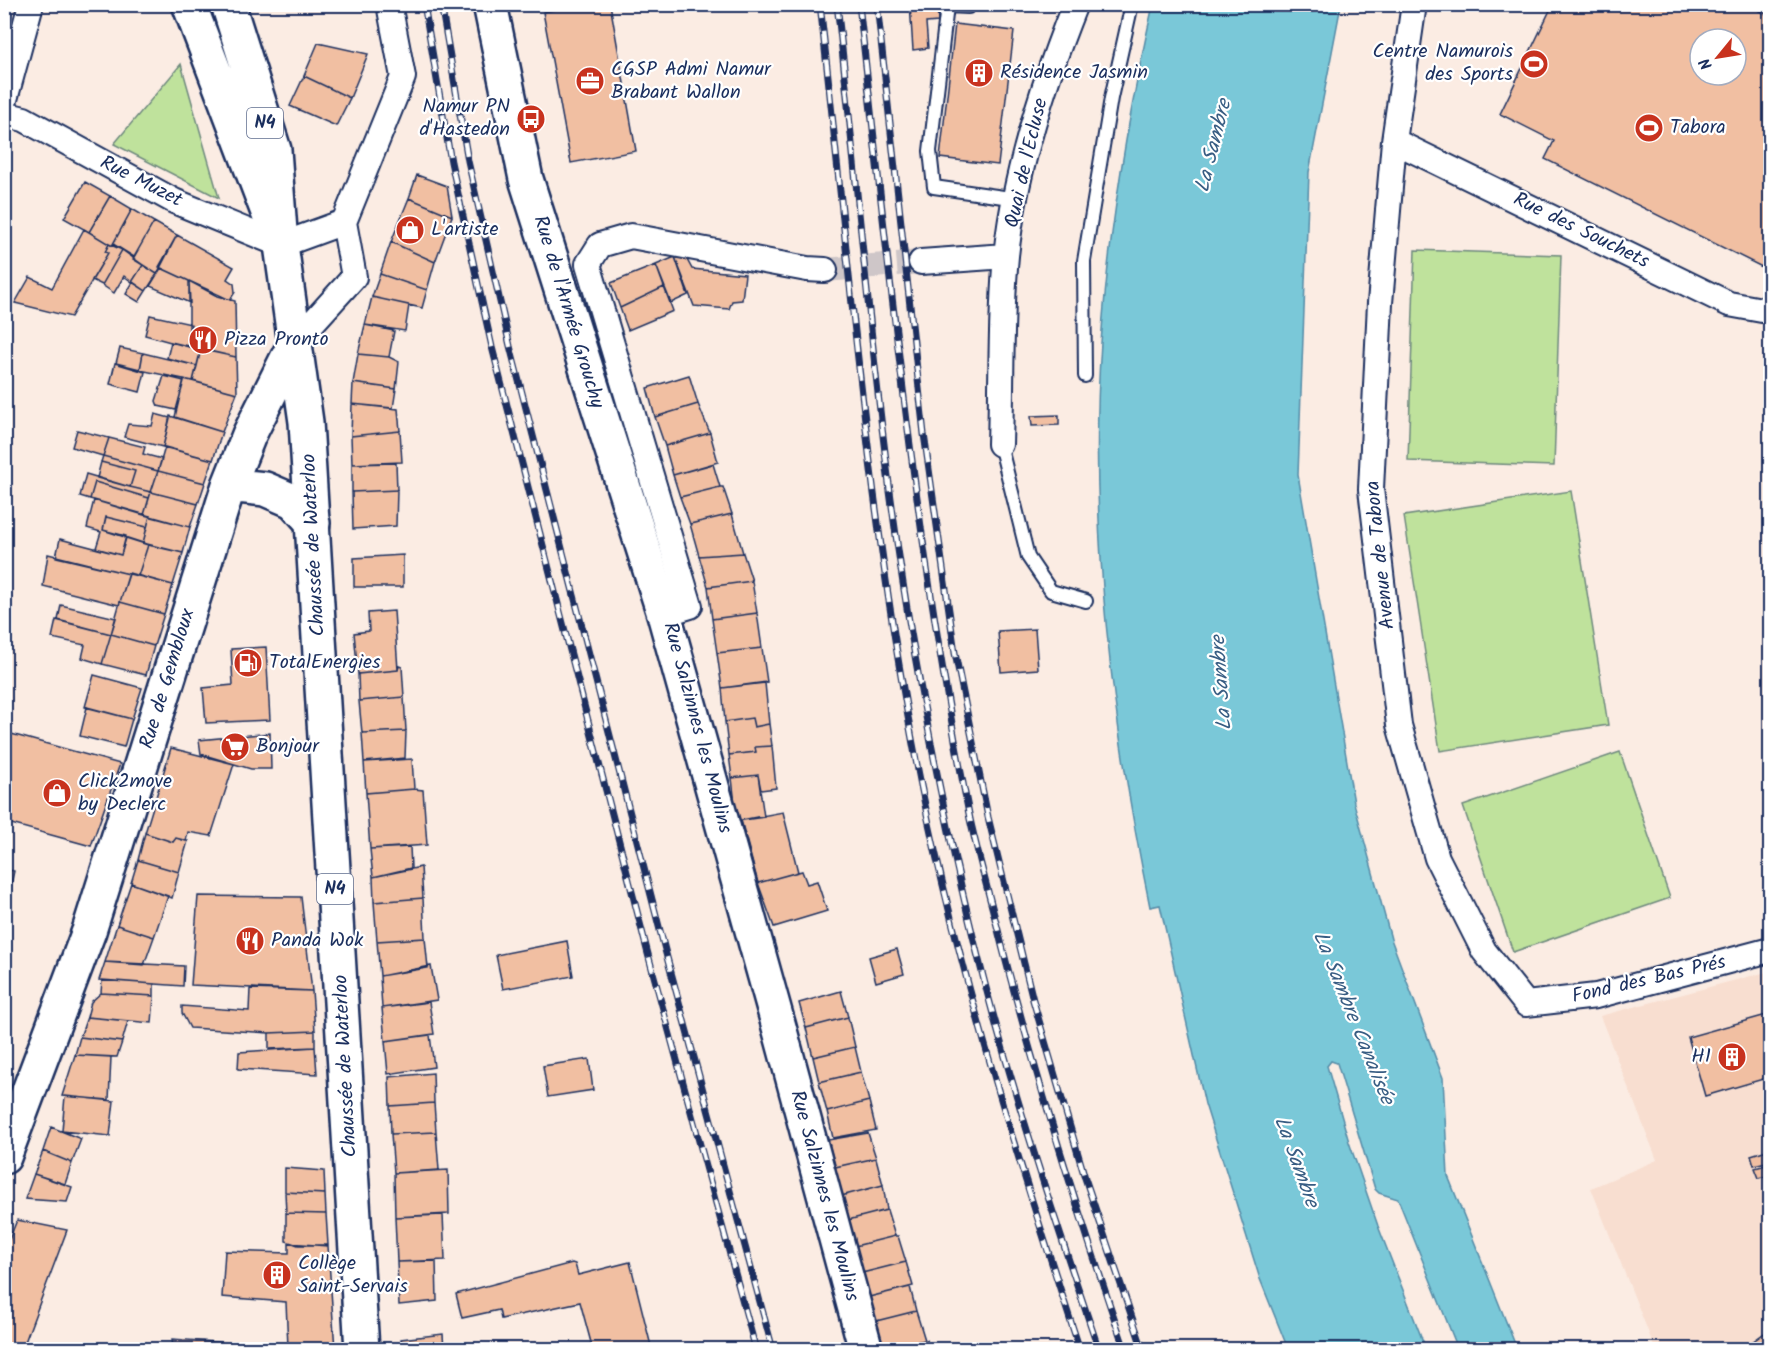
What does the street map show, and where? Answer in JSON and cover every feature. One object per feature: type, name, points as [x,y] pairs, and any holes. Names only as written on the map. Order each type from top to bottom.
[{"type":"main road","name":"N4","points":[[228,4],[274,150],[281,245]]},
{"type":"main road","name":"Rue de l'Armée Grouchy","points":[[490,4],[526,179],[664,614]]},
{"type":"main road","points":[[192,13],[281,245]]},
{"type":"main road","name":"Chaussée de Waterloo","points":[[281,245],[296,341],[309,450],[362,1350]]},
{"type":"main road","name":"Rue de Gembloux","points":[[4,1157],[89,931],[229,485],[249,435],[296,341]]},
{"type":"main road","points":[[229,485],[265,489],[294,501],[313,523]]},
{"type":"main road","name":"Rue Salzinnes les Moulins","points":[[664,614],[782,1035],[866,1350]]},
{"type":"street","points":[[4,103],[31,4]]},
{"type":"street","points":[[296,341],[354,277],[344,222],[403,77],[389,4]]},
{"type":"street","name":"Quai de l'Ecluse","points":[[1000,444],[1006,256],[1017,199],[1048,71],[1075,4]]},
{"type":"street","name":"Avenue de Tabora","points":[[1414,4],[1394,141],[1380,303],[1371,489],[1400,725],[1437,858],[1484,951],[1526,1004]]},
{"type":"street","name":"Rue Muzet","points":[[14,116],[174,201],[281,245]]},
{"type":"street","name":"Rue des Souchets","points":[[1394,141],[1729,304],[1762,310],[1770,309]]},
{"type":"street","points":[[281,245],[344,222]]},
{"type":"street","name":"Rue Salzinnes les Moulins","points":[[664,614],[690,606],[588,264],[600,245],[630,236],[807,269],[825,270]]},
{"type":"street","points":[[921,262],[1006,256]]},
{"type":"street","name":"Fond des Bas Prés","points":[[1526,1004],[1596,996],[1770,950]]},
{"type":"lane","points":[[970,4],[968,7],[947,6],[930,151],[934,187],[1017,199]]},
{"type":"lane","points":[[1085,376],[1084,261],[1111,98],[1132,4]]},
{"type":"lane","points":[[1000,444],[1029,557],[1051,591],[1086,601]]},
{"type":"shaded area","points":[[1770,971],[1770,1349],[1655,1349],[1591,1188],[1657,1160],[1600,1016]]},
{"type":"green space","points":[[181,64],[219,198],[114,144]]},
{"type":"green space","points":[[1415,250],[1561,255],[1554,466],[1408,461]]},
{"type":"green space","points":[[1571,491],[1608,725],[1440,751],[1404,516]]},
{"type":"green space","points":[[1620,752],[1670,898],[1513,952],[1463,806]]},
{"type":"water","points":[[1153,5],[1341,5],[1309,172],[1298,475],[1354,803],[1391,939],[1443,1078],[1448,1176],[1517,1349],[1458,1349],[1398,1199],[1379,1193],[1375,1189],[1337,1063],[1331,1061],[1327,1066],[1349,1142],[1378,1226],[1426,1349],[1288,1349],[1260,1279],[1205,1104],[1160,905],[1150,907],[1124,767],[1106,626],[1098,485],[1098,414],[1101,343],[1114,215],[1135,89]]},
{"type":"building","name":"CGSP Admi Namur Brabant Wallon","points":[[585,4],[610,4],[636,151],[571,163],[543,12]]},
{"type":"building","points":[[910,4],[937,4],[938,22],[926,23],[928,48],[913,50]]},
{"type":"building","name":"Tabora","points":[[1553,4],[1747,4],[1770,16],[1770,271],[1545,159],[1554,141],[1500,114]]},
{"type":"building","name":"Résidence Jasmin","points":[[955,24],[1014,31],[998,165],[940,158]]},
{"type":"building","points":[[318,43],[368,54],[350,98],[304,76]]},
{"type":"building","points":[[304,76],[350,98],[336,126],[290,106]]},
{"type":"building","points":[[417,175],[447,186],[452,216],[409,198]]},
{"type":"building","points":[[85,182],[110,196],[89,232],[64,218]]},
{"type":"building","points":[[110,196],[132,209],[112,246],[89,232]]},
{"type":"building","points":[[409,198],[452,216],[435,262],[391,242]]},
{"type":"building","points":[[132,209],[154,222],[134,257],[113,244]]},
{"type":"building","points":[[154,222],[177,235],[157,274],[133,259]]},
{"type":"building","points":[[84,229],[109,244],[105,252],[108,253],[71,317],[15,303],[30,277],[52,288]]},
{"type":"building","points":[[177,235],[234,267],[227,279],[234,284],[235,292],[230,300],[159,267]]},
{"type":"building","points":[[391,242],[435,262],[427,290],[380,274]]},
{"type":"building","points":[[109,244],[122,250],[102,285],[92,280],[108,253],[105,252]]},
{"type":"building","points":[[122,250],[143,265],[132,282],[124,276],[114,293],[102,285]]},
{"type":"building","points":[[675,257],[688,295],[671,303],[656,265]]},
{"type":"building","points":[[675,257],[686,258],[692,269],[745,274],[742,300],[732,301],[729,309],[694,306]]},
{"type":"building","points":[[143,265],[157,274],[146,291],[132,282]]},
{"type":"building","points":[[656,265],[664,287],[620,308],[611,283]]},
{"type":"building","points":[[161,268],[189,281],[190,303],[150,286]]},
{"type":"building","points":[[380,274],[427,290],[422,308],[372,297]]},
{"type":"building","points":[[189,281],[217,296],[235,301],[236,357],[189,347]]},
{"type":"building","points":[[133,282],[146,291],[139,302],[126,294]]},
{"type":"building","points":[[664,287],[673,311],[628,330],[620,308]]},
{"type":"building","points":[[372,297],[409,305],[405,331],[365,325]]},
{"type":"building","points":[[150,315],[191,324],[189,347],[145,335]]},
{"type":"building","points":[[365,325],[394,331],[389,357],[358,354]]},
{"type":"building","points":[[171,342],[201,349],[197,366],[167,358]]},
{"type":"building","points":[[120,348],[143,353],[140,369],[116,363]]},
{"type":"building","points":[[201,349],[236,357],[237,393],[193,381]]},
{"type":"building","points":[[143,353],[197,366],[193,381],[140,370]]},
{"type":"building","points":[[358,354],[389,357],[399,362],[396,389],[353,383]]},
{"type":"building","points":[[115,363],[145,372],[140,392],[110,384]]},
{"type":"building","points":[[689,375],[698,404],[655,417],[647,388]]},
{"type":"building","points":[[164,376],[184,381],[176,410],[158,406],[156,401]]},
{"type":"building","points":[[184,379],[237,393],[222,432],[175,417]]},
{"type":"building","points":[[353,383],[396,389],[393,408],[352,404]]},
{"type":"building","points":[[352,404],[398,409],[400,431],[351,436]]},
{"type":"building","points":[[698,404],[710,433],[665,446],[655,417]]},
{"type":"building","points":[[155,414],[170,418],[163,447],[124,437],[128,424],[152,426]]},
{"type":"building","points":[[1059,415],[1059,425],[1032,426],[1031,416]]},
{"type":"building","points":[[170,416],[222,432],[213,460],[163,447]]},
{"type":"building","points":[[77,430],[109,438],[103,456],[72,447]]},
{"type":"building","points":[[400,431],[402,462],[352,464],[351,436]]},
{"type":"building","points":[[710,433],[718,462],[673,475],[665,446]]},
{"type":"building","points":[[109,438],[145,447],[143,454],[162,459],[158,471],[103,456]]},
{"type":"building","points":[[165,447],[213,460],[205,483],[158,471]]},
{"type":"building","points":[[103,456],[158,471],[151,492],[130,487],[135,471],[101,462]]},
{"type":"building","points":[[101,462],[135,471],[130,487],[97,478]]},
{"type":"building","points":[[396,463],[397,490],[352,492],[352,464]]},
{"type":"building","points":[[713,464],[720,487],[680,497],[673,475]]},
{"type":"building","points":[[158,471],[205,483],[198,504],[151,492]]},
{"type":"building","points":[[86,474],[151,492],[149,498],[95,482],[90,499],[80,496]]},
{"type":"building","points":[[95,482],[149,498],[144,515],[90,499]]},
{"type":"building","points":[[723,487],[732,514],[690,524],[680,497]]},
{"type":"building","points":[[397,490],[396,526],[353,529],[352,492]]},
{"type":"building","points":[[151,492],[198,504],[190,527],[144,515]]},
{"type":"building","points":[[94,500],[150,516],[147,527],[106,517],[103,530],[126,536],[121,555],[96,548],[101,532],[87,528]]},
{"type":"building","points":[[732,514],[743,553],[699,556],[690,524]]},
{"type":"building","points":[[150,516],[190,527],[183,553],[143,543]]},
{"type":"building","points":[[106,517],[147,527],[143,543],[103,530]]},
{"type":"building","points":[[126,538],[148,545],[138,576],[56,557],[60,539],[121,555]]},
{"type":"building","points":[[148,545],[183,553],[173,585],[138,576]]},
{"type":"building","points":[[743,553],[752,581],[708,587],[699,556]]},
{"type":"building","points":[[48,554],[129,574],[119,605],[43,586]]},
{"type":"building","points":[[403,555],[403,587],[354,587],[354,558]]},
{"type":"building","points":[[129,573],[173,585],[164,614],[120,602]]},
{"type":"building","points":[[752,581],[757,613],[712,619],[708,587]]},
{"type":"building","points":[[120,602],[164,614],[154,646],[111,634]]},
{"type":"building","points":[[61,605],[116,618],[111,634],[58,620]]},
{"type":"building","points":[[394,611],[398,670],[358,674],[354,633],[369,631],[368,613]]},
{"type":"building","points":[[757,613],[762,648],[717,653],[712,619]]},
{"type":"building","points":[[56,620],[111,634],[102,664],[82,658],[85,645],[52,638]]},
{"type":"building","points":[[1035,629],[1038,669],[1001,672],[998,631]]},
{"type":"building","points":[[111,634],[154,646],[146,675],[102,664]]},
{"type":"building","points":[[266,647],[270,720],[206,723],[203,688],[233,685],[231,649]]},
{"type":"building","points":[[762,648],[767,682],[722,688],[717,653]]},
{"type":"building","points":[[399,666],[402,667],[404,697],[359,701],[358,674],[398,670]]},
{"type":"building","points":[[94,675],[142,688],[132,719],[85,707]]},
{"type":"building","points":[[765,683],[769,724],[754,727],[752,718],[725,722],[722,688]]},
{"type":"building","points":[[404,697],[406,731],[362,733],[359,701]]},
{"type":"building","points":[[87,707],[132,719],[124,747],[80,736]]},
{"type":"building","points":[[752,718],[754,727],[769,724],[772,746],[755,747],[756,752],[729,755],[725,722]]},
{"type":"building","points":[[406,731],[405,758],[364,762],[362,733]]},
{"type":"building","name":"Click2move by Declerc","points":[[4,732],[120,764],[91,846],[4,822]]},
{"type":"building","name":"Bonjour","points":[[270,733],[271,769],[251,769],[201,754],[199,740]]},
{"type":"building","points":[[772,746],[776,788],[761,790],[758,775],[732,778],[729,755],[756,752],[755,747]]},
{"type":"building","points":[[171,748],[234,764],[211,836],[188,832],[186,841],[176,838],[173,842],[145,833]]},
{"type":"building","points":[[412,759],[414,789],[366,793],[364,762]]},
{"type":"building","points":[[758,775],[764,817],[737,821],[732,778]]},
{"type":"building","points":[[423,790],[427,845],[370,849],[366,793]]},
{"type":"building","points":[[783,812],[798,872],[758,883],[741,820]]},
{"type":"building","points":[[145,833],[173,842],[176,838],[188,841],[179,872],[138,860]]},
{"type":"building","points":[[410,847],[411,868],[373,877],[370,849]]},
{"type":"building","points":[[138,860],[179,872],[172,898],[131,883]]},
{"type":"building","points":[[421,867],[423,898],[374,902],[373,877]]},
{"type":"building","points":[[4,869],[14,871],[4,915]]},
{"type":"building","points":[[802,871],[807,884],[817,881],[827,911],[774,927],[758,883]]},
{"type":"building","points":[[131,883],[168,896],[154,937],[117,925]]},
{"type":"building","name":"Panda Wok","points":[[198,896],[301,897],[312,991],[191,985]]},
{"type":"building","points":[[423,898],[425,938],[377,941],[374,902]]},
{"type":"building","points":[[117,925],[154,937],[144,965],[105,962]]},
{"type":"building","points":[[425,938],[428,968],[380,976],[377,941]]},
{"type":"building","points":[[567,941],[573,976],[503,989],[496,955]]},
{"type":"building","points":[[897,949],[904,974],[876,982],[869,957]]},
{"type":"building","points":[[105,962],[184,966],[183,986],[99,980]]},
{"type":"building","points":[[431,966],[437,1000],[382,1008],[380,976]]},
{"type":"building","points":[[102,980],[154,984],[154,996],[101,993]]},
{"type":"building","points":[[250,989],[312,991],[315,1031],[269,1033],[190,1028],[182,1013],[182,1006],[249,1011]]},
{"type":"building","points":[[841,991],[848,1017],[806,1028],[799,1003]]},
{"type":"building","points":[[101,993],[154,996],[152,1023],[87,1017],[91,1002]]},
{"type":"building","points":[[429,1002],[434,1034],[385,1041],[382,1008]]},
{"type":"building","name":"H1","points":[[1770,1014],[1770,1077],[1705,1096],[1688,1037]]},
{"type":"building","points":[[87,1017],[128,1021],[122,1042],[80,1037]]},
{"type":"building","points":[[848,1017],[855,1047],[813,1057],[806,1028]]},
{"type":"building","points":[[315,1031],[315,1047],[269,1049],[269,1033]]},
{"type":"building","points":[[430,1035],[434,1067],[388,1074],[385,1041]]},
{"type":"building","points":[[80,1037],[122,1042],[117,1057],[75,1055]]},
{"type":"building","points":[[315,1047],[317,1074],[238,1069],[239,1052]]},
{"type":"building","points":[[855,1047],[861,1072],[819,1082],[813,1057]]},
{"type":"building","points":[[75,1055],[111,1057],[109,1100],[62,1096]]},
{"type":"building","points":[[589,1059],[593,1090],[548,1097],[543,1066]]},
{"type":"building","points":[[861,1072],[869,1101],[827,1112],[819,1082]]},
{"type":"building","points":[[433,1073],[434,1103],[390,1106],[389,1077]]},
{"type":"building","points":[[65,1096],[114,1101],[110,1136],[62,1131]]},
{"type":"building","points":[[869,1101],[876,1130],[833,1138],[827,1112]]},
{"type":"building","points":[[434,1103],[436,1132],[391,1134],[390,1106]]},
{"type":"building","points":[[51,1127],[81,1139],[72,1163],[43,1151]]},
{"type":"building","points":[[436,1132],[439,1170],[394,1173],[391,1134]]},
{"type":"building","points":[[868,1133],[876,1158],[835,1167],[828,1140]]},
{"type":"building","points":[[1770,1149],[1770,1161],[1754,1165],[1751,1155]]},
{"type":"building","points":[[43,1151],[72,1163],[65,1184],[34,1174]]},
{"type":"building","points":[[876,1158],[883,1185],[841,1196],[835,1167]]},
{"type":"building","points":[[1770,1164],[1770,1175],[1759,1178],[1755,1168]]},
{"type":"building","points":[[285,1168],[324,1171],[325,1194],[285,1192]]},
{"type":"building","points":[[448,1170],[449,1214],[395,1217],[394,1173]]},
{"type":"building","points":[[34,1174],[72,1187],[67,1202],[25,1199]]},
{"type":"building","points":[[883,1185],[887,1210],[848,1220],[841,1196]]},
{"type":"building","points":[[285,1192],[325,1194],[326,1214],[286,1213]]},
{"type":"building","points":[[887,1210],[895,1236],[855,1246],[848,1220]]},
{"type":"building","points":[[286,1213],[326,1214],[328,1245],[298,1245],[286,1241]]},
{"type":"building","points":[[443,1215],[445,1260],[397,1262],[395,1217]]},
{"type":"building","points":[[17,1220],[67,1230],[22,1350],[4,1350],[4,1252]]},
{"type":"building","points":[[898,1236],[906,1262],[862,1273],[855,1246]]},
{"type":"building","name":"Collège Saint-Servais","points":[[289,1243],[328,1246],[335,1350],[173,1350],[172,1339],[288,1347],[286,1302],[222,1297],[225,1251],[289,1253]]},
{"type":"building","points":[[436,1261],[437,1301],[399,1305],[397,1262]]},
{"type":"building","points":[[630,1262],[652,1350],[593,1350],[580,1302],[501,1319],[499,1310],[462,1318],[456,1294],[572,1263],[575,1264],[578,1275]]},
{"type":"building","points":[[906,1262],[913,1286],[869,1297],[862,1273]]},
{"type":"building","points":[[910,1287],[916,1311],[876,1321],[869,1297]]},
{"type":"building","points":[[916,1311],[925,1340],[883,1349],[876,1321]]},
{"type":"building","points":[[1770,1329],[1770,1350],[1741,1350]]},
{"type":"building","points":[[1770,1329],[1770,1350],[1741,1350]]},
{"type":"building","points":[[1770,1329],[1770,1350],[1741,1350]]},
{"type":"building","points":[[443,1334],[444,1350],[402,1350],[401,1339]]},
{"type":"building","points":[[927,1340],[930,1350],[883,1349]]},
{"type":"tunnel","points":[[825,270],[921,262]]},
{"type":"railway","points":[[424,4],[451,162],[492,347],[648,954],[756,1350]]},
{"type":"railway","points":[[441,4],[468,161],[510,346],[665,950],[773,1350]]},
{"type":"railway","points":[[820,4],[871,468],[883,560],[913,744],[928,821],[965,974],[986,1050],[1080,1350]]},
{"type":"railway","points":[[837,4],[890,494],[915,656],[932,746],[960,881],[993,1014],[1030,1140],[1099,1350]]},
{"type":"railway","points":[[859,4],[919,515],[934,617],[970,819],[1041,1087],[1125,1350]]},
{"type":"railway","points":[[877,4],[924,434],[955,653],[988,817],[1033,1000],[1085,1178],[1143,1350]]},
{"type":"place","name":"Centre Namurois des Sports","points":[[1534,64]]},
{"type":"place","name":"Résidence Jasmin","points":[[979,73]]},
{"type":"place","name":"CGSP Admi Namur Brabant Wallon","points":[[590,81]]},
{"type":"place","name":"Namur PN d'Hastedon","points":[[531,119]]},
{"type":"place","name":"Tabora","points":[[1649,128]]},
{"type":"place","name":"L'artiste","points":[[410,230]]},
{"type":"place","name":"Pizza Pronto","points":[[203,340]]},
{"type":"place","name":"TotalEnergies","points":[[248,663]]},
{"type":"place","name":"Bonjour","points":[[235,747]]},
{"type":"place","name":"Click2move by Declerc","points":[[57,793]]},
{"type":"place","name":"Panda Wok","points":[[250,941]]},
{"type":"place","name":"H1","points":[[1732,1057]]},
{"type":"place","name":"Collège Saint-Servais","points":[[277,1275]]},
{"type":"water label","name":"La Sambre","points":[[1214,146]]},
{"type":"water label","name":"La Sambre","points":[[1222,683]]},
{"type":"water label","name":"La Sambre Canalisée","points":[[1353,1018]]},
{"type":"water label","name":"La Sambre","points":[[1296,1162]]}]
